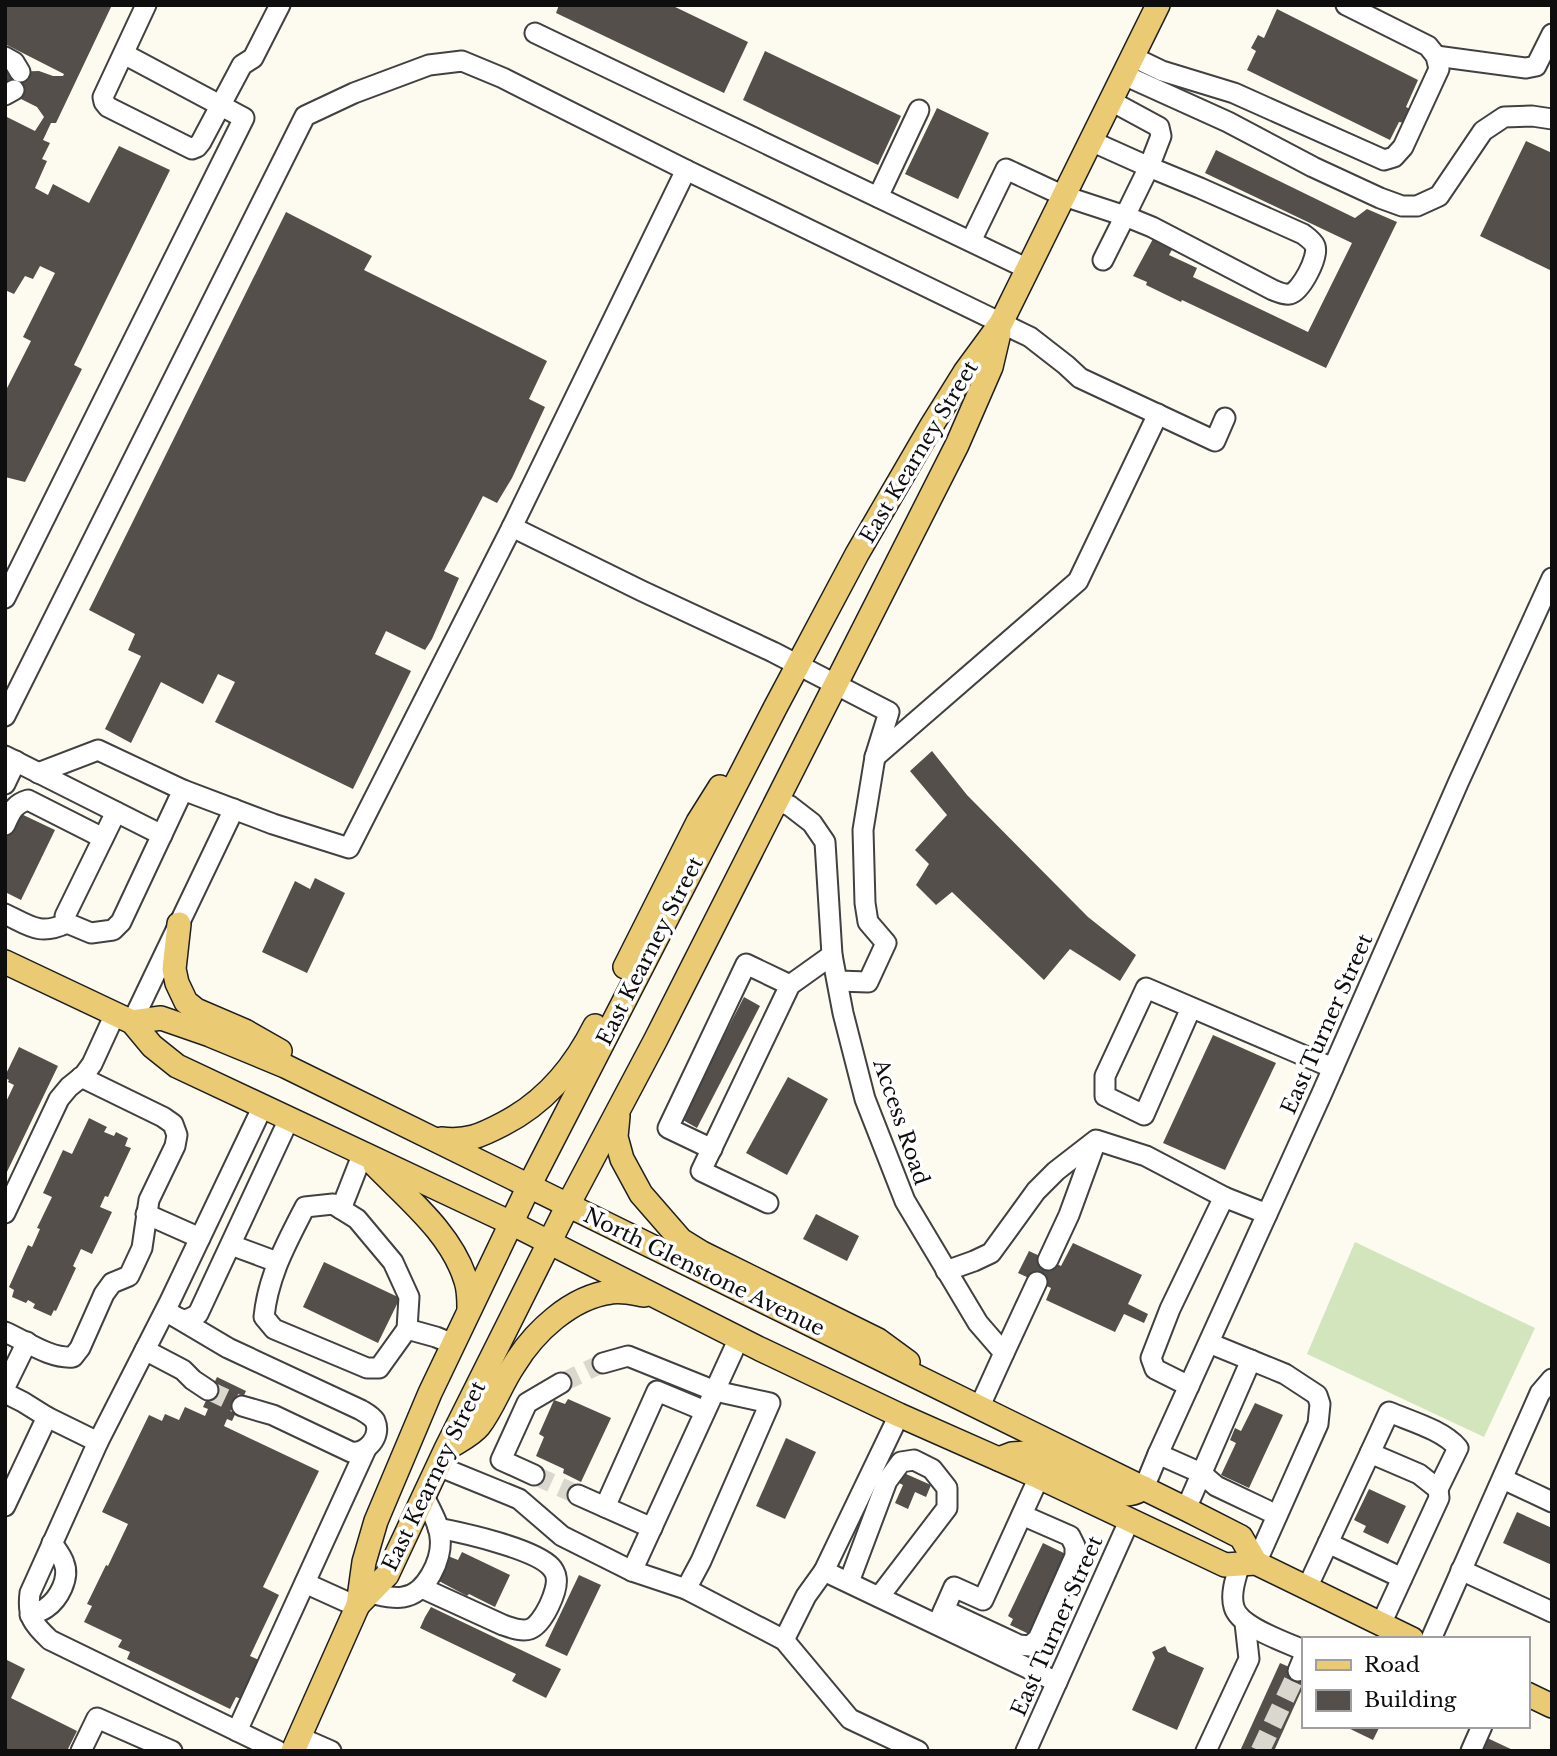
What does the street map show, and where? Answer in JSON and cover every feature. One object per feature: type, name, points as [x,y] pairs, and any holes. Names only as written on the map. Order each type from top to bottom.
[{"type":"main road","name":"East Kearney Street","points":[[362,1601],[364,1562],[376,1521],[430,1393],[529,1186],[797,664],[857,554],[965,372],[1001,323],[1158,5]]},
{"type":"main road","name":"East Kearney Street","points":[[296,1744],[362,1601],[387,1575],[568,1205],[957,444],[991,367],[1001,323]]},
{"type":"main road","points":[[430,1138],[466,1140],[481,1136],[526,1111],[545,1097],[561,1080],[591,1034],[698,822],[775,708]]},
{"type":"main road","points":[[179,924],[174,969],[186,1002],[196,1010],[271,1046],[330,1088]]},
{"type":"main road","name":"North Glenstone Avenue","points":[[5,962],[124,1018],[177,1066],[551,1242],[739,1338],[899,1415],[1039,1477],[1225,1565],[1248,1563],[1408,1637]]},
{"type":"main road","name":"North Glenstone Avenue","points":[[124,1018],[161,1018],[285,1066],[1241,1537]]},
{"type":"main road","points":[[619,1109],[616,1137],[622,1159],[641,1194],[681,1240],[878,1340],[944,1391]]},
{"type":"main road","points":[[363,1153],[428,1219],[444,1240],[466,1281],[469,1310]]},
{"type":"main road","points":[[442,1458],[477,1428],[523,1350],[566,1310],[590,1297],[612,1292],[631,1292],[667,1301]]},
{"type":"main road","points":[[999,1459],[1025,1453],[1116,1493],[1134,1494],[1144,1488]]},
{"type":"main road","points":[[1130,1520],[1148,1515],[1213,1541],[1226,1542],[1241,1537],[1248,1563]]},
{"type":"main road","points":[[1529,1695],[1552,1706]]},
{"type":"street","points":[[146,5],[103,97],[104,102],[108,107],[192,149],[201,142],[242,65],[253,58],[280,5]]},
{"type":"street","points":[[1128,66],[1162,71],[1234,93],[1384,160],[1394,157],[1403,147],[1439,69],[1436,56],[1428,46],[1346,5]]},
{"type":"street","points":[[535,33],[1028,269]]},
{"type":"street","points":[[1436,56],[1526,68],[1536,66],[1552,34]]},
{"type":"street","points":[[5,598],[244,118],[124,54]]},
{"type":"street","points":[[5,57],[14,62],[13,86]]},
{"type":"street","points":[[5,716],[305,116],[354,93],[429,65],[462,61],[503,78],[1030,337],[1080,378],[1215,441],[1225,418]]},
{"type":"street","points":[[1128,66],[1314,167],[1402,206],[1417,206],[1439,196],[1483,131],[1504,117],[1532,116],[1552,119]]},
{"type":"street","points":[[1103,260],[1149,167],[1161,136],[1159,127],[1111,101]]},
{"type":"street","points":[[878,197],[919,110]]},
{"type":"street","points":[[971,241],[1006,169],[1064,196],[1152,227],[1283,294],[1290,294],[1303,283],[1316,253],[1313,242],[1303,234],[1091,141]]},
{"type":"street","points":[[38,772],[98,750],[183,790],[272,824],[349,848],[512,527],[686,170]]},
{"type":"street","points":[[875,757],[1078,581],[1158,414]]},
{"type":"street","points":[[512,527],[797,664],[889,712],[875,757],[863,830],[867,922],[886,943],[868,982],[838,981]]},
{"type":"street","name":"East Turner Street","points":[[1144,1488],[1552,578]]},
{"type":"street","points":[[5,784],[11,759],[162,835]]},
{"type":"street","points":[[5,914],[41,930],[53,930],[67,923],[91,933],[113,930],[121,922],[183,790]]},
{"type":"street","points":[[5,825],[13,808],[29,800],[103,838]]},
{"type":"street","name":"Access Road","points":[[777,800],[790,806],[812,823],[825,842],[832,956],[843,1013],[865,1099],[905,1201],[978,1323],[1004,1353]]},
{"type":"street","points":[[5,1213],[59,1099],[92,1065],[124,1018],[179,924],[234,809]]},
{"type":"street","points":[[67,923],[65,916],[116,812]]},
{"type":"street","points":[[768,1203],[701,1171],[790,985],[832,956]]},
{"type":"street","points":[[712,1149],[668,1128],[746,964],[790,985]]},
{"type":"street","points":[[1191,1008],[1144,1115],[1105,1096],[1096,1072],[1146,988],[1333,1068]]},
{"type":"street","points":[[5,1332],[54,1355],[73,1357],[80,1348],[104,1294],[112,1283],[129,1276],[135,1265],[142,1248],[149,1200],[175,1146],[177,1135],[173,1124],[82,1077]]},
{"type":"street","points":[[263,1106],[200,1238],[172,1309],[145,1350],[98,1442],[30,1593],[28,1609],[35,1626],[50,1640],[278,1751]]},
{"type":"street","points":[[172,1309],[182,1320],[188,1320],[198,1314],[289,1119]]},
{"type":"street","points":[[947,1270],[991,1252],[1036,1191],[1056,1171],[1096,1140]]},
{"type":"street","points":[[1096,1140],[1146,1156],[1224,1197],[1267,1214]]},
{"type":"street","points":[[1048,1260],[1069,1215],[1096,1140]]},
{"type":"street","points":[[341,1209],[363,1153]]},
{"type":"street","points":[[1189,1386],[1155,1369],[1151,1358],[1170,1309],[1224,1197]]},
{"type":"street","points":[[333,1203],[341,1209],[357,1219],[393,1262],[409,1297],[407,1329],[379,1368],[367,1368],[274,1329],[264,1317],[266,1299],[277,1262],[305,1207],[333,1203]]},
{"type":"street","points":[[146,1214],[200,1238]]},
{"type":"street","points":[[231,1245],[277,1262]]},
{"type":"street","points":[[979,1408],[1037,1282]]},
{"type":"street","points":[[172,1309],[211,1338],[371,1416],[376,1423],[373,1440],[366,1449],[237,1731]]},
{"type":"street","points":[[407,1329],[453,1344]]},
{"type":"street","points":[[632,1570],[739,1338]]},
{"type":"street","points":[[5,1387],[27,1342]]},
{"type":"street","points":[[1209,1343],[1285,1374],[1317,1395],[1320,1404],[1318,1424],[1277,1516],[1234,1586],[1234,1608],[1245,1623],[1302,1650]]},
{"type":"street","points":[[145,1350],[183,1370],[208,1390]]},
{"type":"street","points":[[603,1363],[628,1356],[715,1391],[771,1403],[686,1589]]},
{"type":"street","points":[[1186,1508],[1251,1360]]},
{"type":"street","points":[[1432,1637],[1541,1393],[1552,1379]]},
{"type":"street","points":[[534,1475],[501,1460],[527,1403],[561,1383]]},
{"type":"street","points":[[605,1507],[657,1391],[705,1411]]},
{"type":"street","points":[[5,1393],[98,1442]]},
{"type":"street","points":[[242,1406],[285,1420],[351,1452],[360,1453],[366,1449]]},
{"type":"street","points":[[1307,1588],[1389,1412],[1431,1430],[1453,1442],[1458,1448],[1438,1489],[1439,1499],[1381,1624]]},
{"type":"street","points":[[784,1640],[806,1596],[824,1570],[899,1415]]},
{"type":"street","points":[[5,1506],[47,1417]]},
{"type":"street","points":[[1370,1452],[1419,1474],[1438,1489]]},
{"type":"street","points":[[1158,1454],[1201,1473],[1216,1486],[1277,1516]]},
{"type":"street","points":[[442,1458],[519,1499],[562,1536],[632,1570],[686,1589],[784,1640],[850,1719],[918,1751]]},
{"type":"street","points":[[849,1582],[887,1481],[901,1462],[914,1460],[932,1469],[947,1488],[947,1508],[878,1597]]},
{"type":"street","points":[[940,1618],[954,1587],[983,1600],[1039,1477]]},
{"type":"street","points":[[1503,1479],[1551,1500]]},
{"type":"street","points":[[578,1495],[652,1528]]},
{"type":"street","points":[[305,1583],[362,1601],[411,1596],[422,1588],[439,1556],[441,1539],[424,1496]]},
{"type":"street","points":[[824,1570],[878,1597],[1019,1645],[1030,1646],[1038,1639],[1075,1556],[1075,1546],[1070,1536],[1022,1515]]},
{"type":"street","name":"East Turner Street","points":[[1026,1751],[1130,1520]]},
{"type":"street","points":[[422,1588],[503,1625],[530,1629],[539,1623],[556,1587],[556,1575],[550,1566],[530,1553],[438,1528]]},
{"type":"street","points":[[30,1615],[46,1608],[56,1598],[66,1576],[65,1564],[52,1543]]},
{"type":"street","points":[[1328,1543],[1402,1578]]},
{"type":"street","points":[[1461,1570],[1552,1612]]},
{"type":"street","points":[[940,1618],[1057,1682]]},
{"type":"street","points":[[1206,1751],[1249,1659],[1245,1623]]},
{"type":"street","points":[[81,1751],[97,1718],[146,1745],[172,1751]]},
{"type":"street","points":[[1471,1751],[1481,1728]]},
{"type":"street","points":[[296,1744],[331,1751]]},
{"type":"green space","points":[[1355,1242],[1535,1328],[1484,1437],[1307,1354]]},
{"type":"building","points":[[5,5],[112,5],[56,123],[51,123],[43,140],[50,143],[42,159],[47,161],[35,188],[48,195],[53,184],[89,203],[119,146],[170,170],[74,365],[82,369],[25,482],[5,477],[5,392],[31,341],[23,337],[55,273],[40,266],[33,279],[25,276],[14,294],[5,290],[5,116],[35,131],[44,117],[37,107],[17,97],[5,83],[5,72],[39,71],[53,76],[64,74],[5,44]]},
{"type":"building","points":[[559,5],[671,5],[748,42],[724,93],[556,13]]},
{"type":"building","points":[[1277,9],[1418,80],[1406,107],[1412,110],[1405,123],[1399,122],[1390,140],[1247,70],[1256,51],[1251,48],[1258,35],[1264,38]]},
{"type":"building","points":[[765,51],[901,116],[878,165],[743,100]]},
{"type":"building","points":[[937,108],[989,133],[958,199],[905,174]]},
{"type":"building","points":[[1526,141],[1552,153],[1552,271],[1480,236]]},
{"type":"building","points":[[1216,150],[1355,218],[1367,209],[1397,222],[1326,368],[1182,300],[1181,302],[1133,276],[1154,237],[1174,246],[1169,255],[1197,268],[1193,277],[1308,332],[1352,243],[1205,173]]},
{"type":"building","points":[[286,212],[372,256],[364,270],[547,361],[529,399],[545,407],[512,478],[497,503],[483,496],[444,571],[459,578],[432,639],[425,650],[386,631],[375,654],[411,671],[353,789],[215,722],[235,682],[218,674],[203,704],[161,682],[131,743],[105,729],[141,656],[128,650],[135,634],[89,610]]},
{"type":"building","points":[[932,751],[967,795],[1088,917],[1136,955],[1120,981],[1070,949],[1044,980],[952,892],[936,905],[916,885],[929,864],[915,850],[947,815],[910,771]]},
{"type":"building","points":[[17,812],[55,830],[21,900],[5,892],[5,836]]},
{"type":"building","points":[[315,878],[345,893],[307,973],[262,952],[295,881],[310,889]]},
{"type":"building","points":[[744,997],[760,1006],[697,1128],[681,1119]]},
{"type":"building","points":[[1213,1035],[1276,1063],[1225,1170],[1163,1143]]},
{"type":"building","points":[[19,1047],[58,1066],[5,1176],[5,1104],[14,1085],[8,1082],[5,1076]]},
{"type":"building","points":[[788,1077],[828,1099],[787,1175],[746,1153]]},
{"type":"building","points":[[89,1118],[107,1127],[104,1132],[114,1136],[116,1132],[128,1138],[125,1146],[131,1148],[108,1197],[105,1196],[100,1207],[112,1212],[92,1254],[81,1249],[73,1266],[76,1268],[56,1311],[54,1310],[51,1316],[33,1308],[35,1304],[28,1300],[26,1303],[12,1297],[14,1290],[9,1287],[28,1245],[32,1247],[40,1229],[37,1228],[52,1197],[43,1193],[63,1150],[72,1154]]},
{"type":"building","points":[[816,1214],[859,1236],[847,1261],[803,1239]]},
{"type":"building","points":[[1073,1243],[1142,1275],[1128,1304],[1148,1314],[1144,1323],[1124,1314],[1115,1332],[1046,1300],[1051,1288],[1018,1273],[1029,1251],[1061,1266]]},
{"type":"building","points":[[324,1262],[400,1298],[378,1343],[303,1307]]},
{"type":"building","points":[[217,1377],[246,1391],[232,1421],[227,1419],[224,1426],[319,1471],[263,1587],[279,1595],[250,1656],[259,1660],[241,1699],[236,1697],[230,1709],[127,1659],[130,1652],[118,1647],[122,1640],[84,1622],[92,1606],[87,1604],[128,1524],[102,1512],[149,1415],[162,1421],[165,1414],[179,1420],[185,1407],[205,1416],[208,1409],[203,1407]]},
{"type":"building","points":[[568,1399],[611,1418],[581,1482],[563,1473],[564,1469],[536,1456],[544,1437],[539,1434],[554,1400],[565,1404]]},
{"type":"building","points":[[1255,1403],[1283,1415],[1249,1488],[1221,1475],[1236,1443],[1230,1440],[1235,1428],[1241,1431]]},
{"type":"building","points":[[786,1438],[816,1452],[785,1519],[756,1506]]},
{"type":"building","points":[[897,1470],[931,1485],[926,1497],[915,1492],[908,1509],[895,1503],[903,1485],[893,1480]]},
{"type":"building","points":[[1369,1489],[1406,1506],[1388,1544],[1363,1532],[1366,1526],[1354,1520]]},
{"type":"building","points":[[1517,1512],[1552,1528],[1552,1565],[1503,1543]]},
{"type":"building","points":[[1043,1543],[1072,1557],[1033,1636],[1010,1625],[1013,1619],[1008,1616]]},
{"type":"building","points":[[462,1552],[510,1575],[495,1607],[437,1580],[448,1556],[458,1560]]},
{"type":"building","points":[[579,1575],[601,1585],[567,1656],[545,1646]]},
{"type":"building","points":[[431,1607],[561,1669],[546,1698],[512,1681],[516,1674],[420,1628]]},
{"type":"building","points":[[1165,1646],[1168,1652],[1204,1668],[1177,1730],[1132,1710],[1155,1658],[1152,1652]]},
{"type":"building","points":[[5,1659],[25,1669],[11,1698],[77,1731],[67,1751],[5,1751]]},
{"type":"building","points":[[1280,1663],[1302,1673],[1302,1689],[1274,1751],[1240,1751]]},
{"type":"building","points":[[1348,1728],[1379,1728],[1373,1740]]},
{"type":"building","points":[[1483,1736],[1515,1751],[1476,1751]]},
{"type":"tunnel","points":[[561,1383],[603,1363]]},
{"type":"tunnel","points":[[208,1390],[242,1406]]},
{"type":"tunnel","points":[[534,1475],[578,1495]]},
{"type":"tunnel","points":[[1260,1751],[1298,1671]]}]
